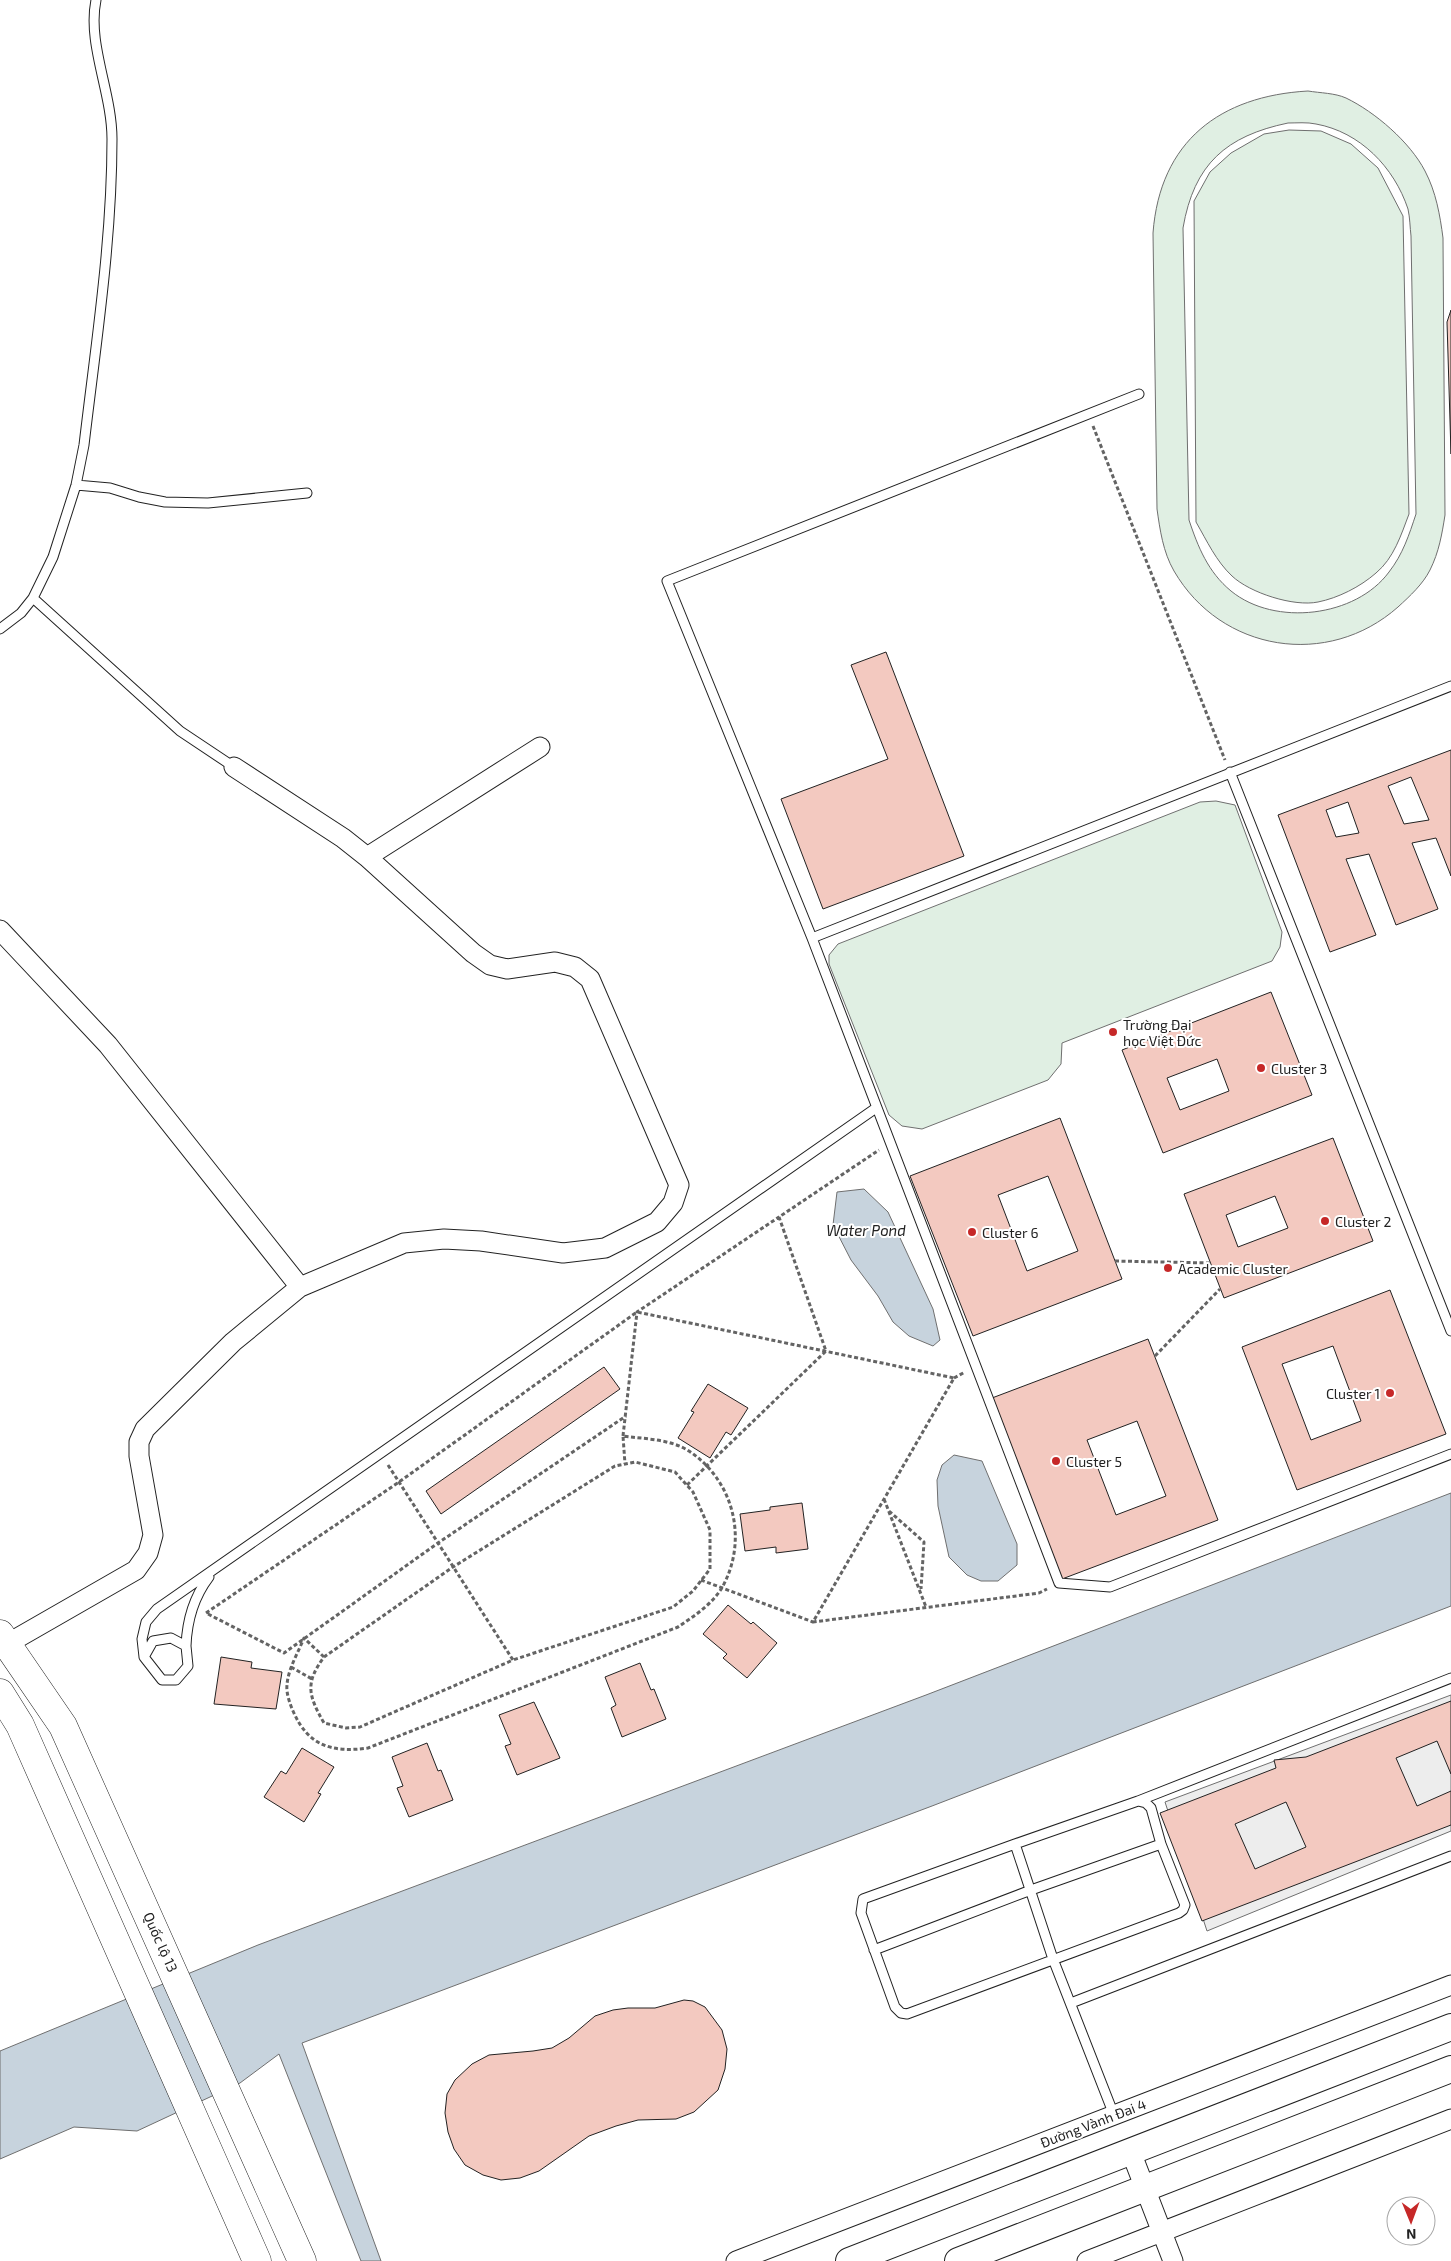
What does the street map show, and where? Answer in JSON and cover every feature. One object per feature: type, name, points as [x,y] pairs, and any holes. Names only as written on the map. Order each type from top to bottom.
[{"type":"highway","name":"Quốc lộ 13","points":[[4,1639],[62,1726],[168,1958],[302,2261]]},
{"type":"highway","points":[[3,1705],[20,1725],[257,2261]]},
{"type":"main road","points":[[849,2261],[1451,2027]]},
{"type":"main road","points":[[958,2261],[1451,2069]]},
{"type":"street","points":[[367,857],[540,748]]},
{"type":"street","points":[[4,1639],[136,1570],[148,1553],[154,1535],[139,1456],[139,1442],[145,1430],[233,1342],[300,1287],[404,1243],[444,1239],[481,1241],[563,1253],[605,1248],[657,1222],[673,1203],[679,1185],[590,979],[575,966],[555,962],[507,970],[490,965],[473,953],[367,857],[343,838],[234,767]]},
{"type":"street","points":[[0,930],[108,1045],[300,1287]]},
{"type":"street","name":"Đường Vành Đai 4","points":[[736,2261],[1451,1985]]},
{"type":"street","points":[[1087,2261],[1451,2119]]},
{"type":"street","points":[[1131,2152],[1143,2189],[1173,2261]]},
{"type":"lane","points":[[0,629],[21,614],[33,598],[53,557],[76,486],[84,445],[112,194],[112,121],[97,52],[93,13],[96,0]]},
{"type":"lane","points":[[1139,394],[667,581],[812,938],[1059,1583],[1110,1587],[1451,1454]]},
{"type":"lane","points":[[76,486],[110,488],[139,498],[173,502],[208,503],[307,493]]},
{"type":"lane","points":[[33,598],[180,731],[234,767]]},
{"type":"lane","points":[[812,938],[1451,686]]},
{"type":"lane","points":[[1230,772],[1451,1331]]},
{"type":"lane","points":[[213,1571],[198,1592],[187,1624],[186,1646],[188,1666],[176,1680],[162,1680],[144,1657],[142,1639],[146,1622],[158,1610],[213,1571],[380,1454],[876,1108]]},
{"type":"lane","points":[[144,1657],[153,1642],[171,1638],[186,1646]]},
{"type":"lane","points":[[1138,1801],[1146,1803],[1151,1808],[1184,1904],[1183,1910],[907,2014],[901,2014],[895,2007],[861,1913],[863,1900],[1138,1801],[1451,1678]]},
{"type":"lane","points":[[1015,1844],[1053,1959],[1114,2115]]},
{"type":"lane","points":[[874,1950],[1031,1890],[1162,1844]]},
{"type":"lane","points":[[1071,2003],[1451,1856]]},
{"type":"path","points":[[1089,415],[1230,772]]},
{"type":"path","points":[[208,1614],[399,1482],[637,1312],[890,1143]]},
{"type":"path","points":[[779,1217],[826,1351]]},
{"type":"path","points":[[1115,1260],[1210,1263]]},
{"type":"path","points":[[1155,1356],[1220,1289]]},
{"type":"path","points":[[637,1312],[954,1378],[813,1622]]},
{"type":"path","points":[[625,1464],[623,1436],[637,1312]]},
{"type":"path","points":[[687,1485],[826,1351]]},
{"type":"path","points":[[192,1609],[208,1614],[284,1653],[438,1543],[626,1416]]},
{"type":"path","points":[[304,1638],[291,1667],[286,1686],[291,1707],[299,1725],[313,1740],[328,1747],[348,1751],[368,1748],[678,1627],[703,1609],[722,1588],[734,1560],[735,1533],[732,1506],[721,1483],[689,1451],[671,1443],[623,1436]]},
{"type":"path","points":[[380,1454],[513,1660]]},
{"type":"path","points":[[635,1462],[675,1472],[693,1492],[710,1530],[710,1569],[693,1591],[673,1607],[513,1660],[360,1727],[346,1728],[324,1722],[315,1708],[310,1691],[313,1673],[324,1657],[453,1567],[615,1466],[625,1464],[635,1462]]},
{"type":"path","points":[[884,1499],[926,1607]]},
{"type":"path","points":[[888,1510],[924,1542],[921,1592]]},
{"type":"path","points":[[701,1580],[813,1622],[1040,1593],[1059,1583]]},
{"type":"path","points":[[304,1638],[324,1657]]},
{"type":"path","points":[[291,1667],[312,1679]]},
{"type":"green space","points":[[1308,91],[1342,96],[1368,111],[1391,129],[1410,149],[1425,171],[1437,204],[1443,238],[1445,515],[1436,556],[1430,570],[1416,590],[1398,607],[1370,627],[1340,639],[1309,644],[1277,643],[1247,634],[1219,620],[1194,598],[1170,564],[1162,541],[1157,509],[1153,233],[1158,201],[1168,173],[1182,149],[1200,129],[1222,114],[1248,102],[1276,95]],"holes":[[[1288,123],[1313,123],[1332,128],[1361,143],[1394,179],[1408,209],[1411,236],[1416,514],[1402,551],[1389,572],[1375,587],[1357,599],[1336,607],[1314,612],[1292,613],[1270,610],[1249,602],[1223,584],[1205,559],[1189,520],[1183,228],[1195,186],[1216,156],[1230,145],[1247,136]]]},
{"type":"green space","points":[[1289,130],[1321,131],[1351,144],[1378,168],[1403,216],[1409,514],[1392,553],[1376,573],[1363,583],[1341,595],[1308,603],[1273,597],[1240,582],[1221,564],[1196,522],[1194,201],[1210,172],[1231,153],[1264,134]]},
{"type":"green space","points":[[1216,801],[1235,805],[1282,932],[1280,947],[1272,961],[1062,1043],[1061,1064],[1048,1080],[922,1129],[902,1126],[889,1115],[829,964],[829,955],[838,944],[1200,802]]},
{"type":"shaded area","points":[[1451,1695],[1451,1831],[1207,1931],[1165,1802]]},
{"type":"water","name":"Water Pond","points":[[864,1189],[888,1212],[933,1309],[940,1340],[933,1346],[909,1336],[893,1322],[878,1296],[851,1260],[833,1225],[837,1192]]},
{"type":"water","points":[[954,1455],[982,1461],[1017,1544],[1017,1565],[998,1581],[981,1581],[967,1575],[949,1557],[938,1506],[937,1480],[942,1465]]},
{"type":"water","points":[[1451,1493],[1451,1606],[932,1806],[302,2043],[381,2261],[361,2261],[279,2054],[240,2083],[137,2131],[74,2127],[0,2159],[0,2051],[258,1945],[926,1695]]},
{"type":"building","points":[[1451,310],[1451,454],[1447,322]]},
{"type":"building","points":[[886,652],[964,856],[823,909],[781,799],[888,759],[851,665]]},
{"type":"building","points":[[1451,750],[1451,876],[1436,838],[1412,843],[1438,909],[1396,925],[1369,854],[1346,859],[1376,935],[1330,952],[1278,815]],"holes":[[[1411,777],[1429,820],[1404,824],[1388,786]],[[1348,802],[1359,833],[1336,837],[1326,810]]]},
{"type":"building","name":"Cluster 3","points":[[1271,992],[1312,1095],[1163,1153],[1122,1050]],"holes":[[[1217,1059],[1229,1091],[1180,1110],[1167,1078]]]},
{"type":"building","name":"Cluster 6","points":[[1060,1118],[1122,1279],[973,1336],[910,1176]],"holes":[[[1048,1176],[1078,1251],[1027,1271],[998,1195]]]},
{"type":"building","name":"Cluster 2","points":[[1333,1138],[1373,1241],[1224,1298],[1184,1194]],"holes":[[[1275,1196],[1288,1228],[1238,1247],[1226,1215]]]},
{"type":"building","name":"Cluster 1","points":[[1390,1290],[1446,1434],[1297,1490],[1242,1347]],"holes":[[[1333,1346],[1361,1421],[1311,1440],[1282,1364]]]},
{"type":"building","name":"Cluster 5","points":[[1148,1339],[1218,1520],[1062,1579],[992,1398]],"holes":[[[1137,1421],[1166,1496],[1116,1515],[1087,1440]]]},
{"type":"building","points":[[604,1367],[620,1389],[441,1514],[426,1491]]},
{"type":"building","points":[[708,1384],[748,1408],[731,1435],[726,1432],[710,1458],[678,1438],[694,1412],[691,1411]]},
{"type":"building","points":[[802,1503],[808,1549],[776,1553],[776,1547],[745,1551],[740,1514],[770,1510],[770,1507]]},
{"type":"building","points":[[728,1605],[751,1624],[753,1622],[777,1643],[747,1678],[723,1658],[727,1654],[703,1634]]},
{"type":"building","points":[[221,1657],[252,1662],[251,1668],[282,1672],[276,1709],[214,1704]]},
{"type":"building","points":[[640,1663],[651,1690],[654,1689],[666,1719],[622,1737],[611,1708],[616,1705],[605,1677]]},
{"type":"building","points":[[1451,1701],[1451,1774],[1437,1741],[1396,1758],[1417,1806],[1451,1791],[1451,1825],[1202,1921],[1160,1813],[1276,1768],[1274,1760],[1306,1757]],"holes":[[[1286,1802],[1306,1847],[1255,1869],[1235,1824]]]},
{"type":"building","points":[[534,1702],[560,1758],[517,1775],[505,1746],[511,1744],[499,1715]]},
{"type":"building","points":[[427,1743],[438,1771],[441,1770],[453,1800],[409,1817],[397,1788],[403,1786],[392,1757]]},
{"type":"building","points":[[302,1748],[334,1767],[318,1793],[321,1794],[304,1822],[264,1797],[281,1771],[286,1774]]},
{"type":"building","points":[[684,2000],[693,2001],[705,2007],[722,2030],[727,2049],[725,2069],[718,2090],[694,2112],[676,2119],[638,2120],[589,2136],[539,2171],[520,2178],[501,2180],[483,2175],[465,2165],[454,2149],[448,2132],[445,2113],[447,2094],[455,2080],[472,2064],[489,2055],[552,2048],[569,2038],[595,2016],[613,2010],[655,2008]]},
{"type":"place","name":"Trường Đại học Việt Đức","points":[[1113,1032]]},
{"type":"place","name":"Cluster 3","points":[[1261,1068]]},
{"type":"place","name":"Cluster 2","points":[[1325,1221]]},
{"type":"place","name":"Cluster 6","points":[[972,1232]]},
{"type":"place","name":"Academic Cluster","points":[[1168,1268]]},
{"type":"place","name":"Cluster 1","points":[[1390,1393]]},
{"type":"place","name":"Cluster 5","points":[[1056,1461]]}]
